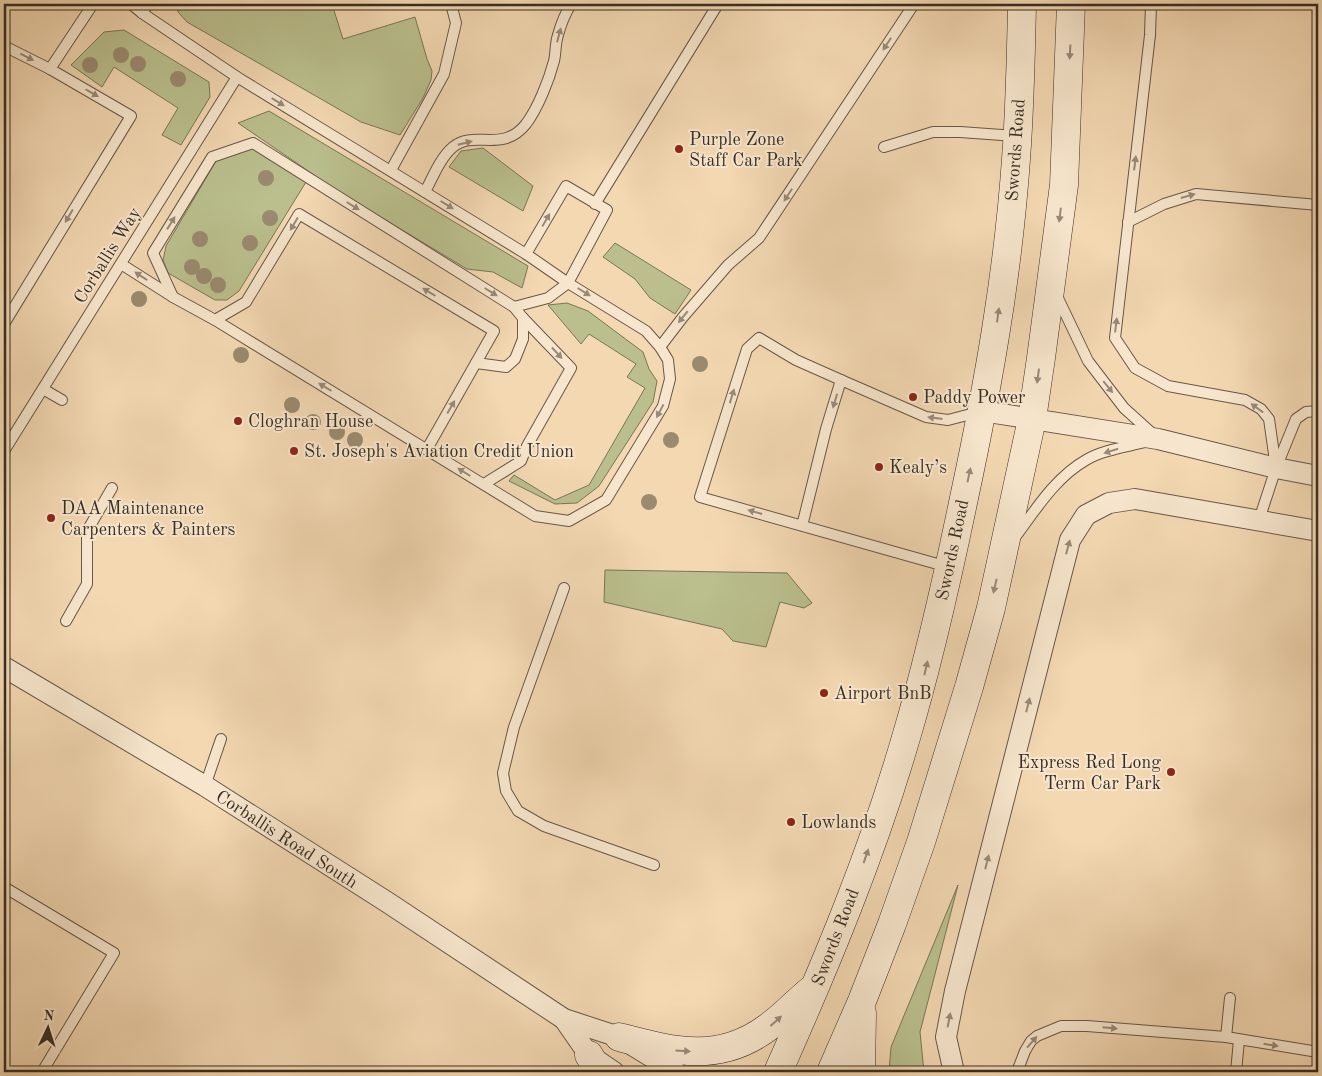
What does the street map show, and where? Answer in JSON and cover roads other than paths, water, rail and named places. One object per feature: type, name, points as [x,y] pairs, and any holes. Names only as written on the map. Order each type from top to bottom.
[{"type":"main road","name":"Swords Road","points":[[778,1072],[818,983],[848,909],[904,744],[924,676],[949,568],[994,350],[1008,243],[1017,136],[1022,4]]},
{"type":"main road","points":[[831,1072],[862,1001],[895,914],[948,757],[970,688],[1003,552],[1032,419],[1064,185],[1071,4]]},
{"type":"main road","points":[[619,1037],[670,1050],[707,1052],[738,1044],[767,1028],[818,983]]},
{"type":"main road","points":[[861,1072],[862,1001]]},
{"type":"street","points":[[982,412],[1158,439],[1276,468],[1318,476]]},
{"type":"street","points":[[954,1070],[946,1037],[955,991],[1070,540],[1086,515],[1109,503],[1135,499],[1318,531]]},
{"type":"street","name":"Corballis Road South","points":[[4,666],[205,786],[387,902],[564,1019],[619,1037],[676,1072]]},
{"type":"street","name":"Corballis Road South","points":[[564,1019],[594,1063],[614,1072]]},
{"type":"lane","points":[[50,69],[93,4]]},
{"type":"lane","points":[[121,264],[535,516],[569,521],[606,500],[663,406],[670,379],[668,360],[660,346],[646,331],[391,170],[237,77],[131,4]]},
{"type":"lane","points":[[142,13],[148,4]]},
{"type":"lane","points":[[391,170],[444,74],[456,23],[451,4]]},
{"type":"lane","points":[[425,192],[444,157],[454,146],[468,140],[501,140],[515,135],[527,123],[547,84],[554,59],[557,36],[571,4]]},
{"type":"lane","points":[[596,204],[718,4]]},
{"type":"lane","points":[[660,346],[728,265],[759,238],[914,4]]},
{"type":"lane","points":[[1151,4],[1150,35],[1115,338],[1135,368],[1168,386],[1245,400],[1261,409],[1269,419],[1276,468]]},
{"type":"lane","points":[[4,46],[50,69],[131,116],[4,324]]},
{"type":"lane","name":"Corballis Way","points":[[4,451],[237,77]]},
{"type":"lane","points":[[884,147],[933,132],[1017,136]]},
{"type":"lane","points":[[173,297],[153,253],[212,157],[253,143],[514,307],[571,368],[527,446],[521,461],[484,484]]},
{"type":"lane","points":[[514,307],[548,298],[568,283],[607,210],[566,186],[526,254]]},
{"type":"lane","points":[[1128,222],[1164,204],[1196,194],[1318,205]]},
{"type":"lane","points":[[215,320],[246,302],[300,214],[494,331],[427,449]]},
{"type":"lane","points":[[1050,284],[1088,361],[1124,408],[1158,439]]},
{"type":"lane","points":[[476,364],[506,367],[515,359],[523,339],[523,318]]},
{"type":"lane","points":[[949,568],[700,497],[747,349],[759,338],[796,360],[926,417],[948,420],[982,412]]},
{"type":"lane","points":[[802,526],[826,429],[841,380]]},
{"type":"lane","points":[[43,389],[62,400]]},
{"type":"lane","points":[[1259,520],[1276,468],[1296,419],[1306,412],[1318,411]]},
{"type":"lane","points":[[1003,552],[1056,486],[1086,459],[1158,439]]},
{"type":"lane","points":[[66,621],[88,584],[88,531],[112,488]]},
{"type":"lane","points":[[564,588],[514,727],[503,773],[506,791],[518,811],[544,826],[654,865]]},
{"type":"lane","points":[[205,786],[221,739]]},
{"type":"lane","points":[[4,887],[114,953],[42,1072]]},
{"type":"lane","points":[[1226,1037],[1230,998]]},
{"type":"lane","points":[[1017,1072],[1025,1051],[1031,1042],[1048,1030],[1061,1026],[1086,1026],[1226,1037],[1318,1052]]},
{"type":"lane","points":[[1236,1072],[1240,1040]]},
{"type":"place","name":"Purple Zone Staff Car Park","points":[[679,149]]},
{"type":"place","name":"Paddy Power","points":[[913,397]]},
{"type":"place","name":"Cloghran House","points":[[238,421]]},
{"type":"place","name":"St. Joseph's Aviation Credit Union","points":[[294,451]]},
{"type":"place","name":"Kealy’s","points":[[879,467]]},
{"type":"place","name":"DAA Maintenance Carpenters & Painters","points":[[51,518]]},
{"type":"place","name":"Airport BnB","points":[[824,693]]},
{"type":"place","name":"Express Red Long Term Car Park","points":[[1171,772]]},
{"type":"place","name":"Lowlands","points":[[791,822]]}]
